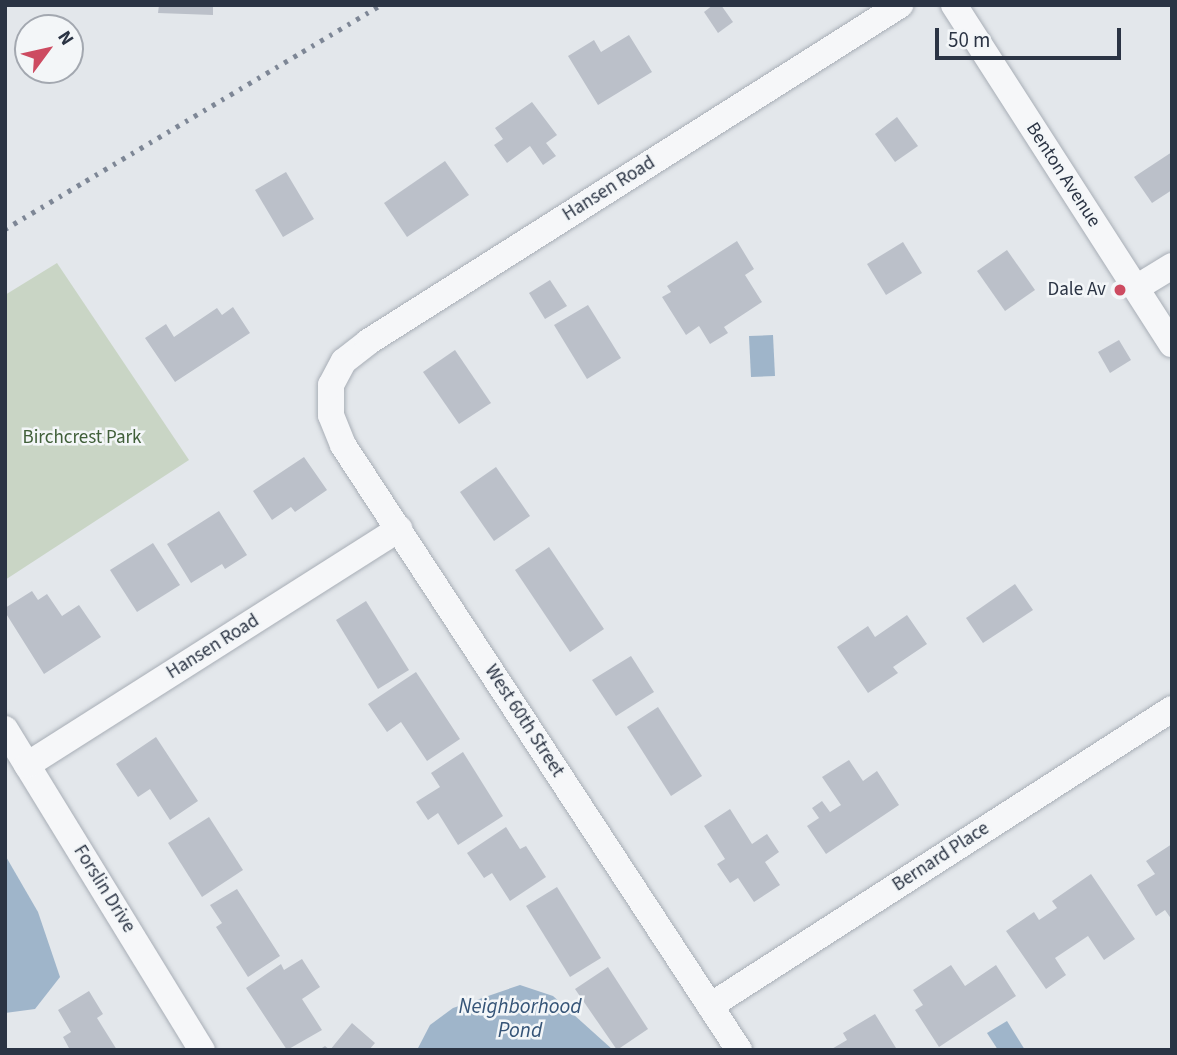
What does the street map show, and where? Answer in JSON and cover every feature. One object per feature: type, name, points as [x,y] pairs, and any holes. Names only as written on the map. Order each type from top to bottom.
[{"type":"street","name":"Hansen Road","points":[[331,385],[344,361],[368,342],[900,5]]},
{"type":"street","name":"Benton Avenue","points":[[954,5],[1172,344]]},
{"type":"street","points":[[1136,288],[1172,266]]},
{"type":"street","name":"West 60th Street","points":[[331,385],[331,415],[343,445],[739,1050]]},
{"type":"street","name":"Hansen Road","points":[[27,765],[399,529]]},
{"type":"street","name":"Bernard Place","points":[[710,1006],[1172,709]]},
{"type":"street","name":"Forslin Drive","points":[[5,729],[202,1050]]},
{"type":"green space","name":"Birchcrest Park","points":[[57,263],[189,460],[5,580],[5,295]]},
{"type":"water","points":[[773,335],[775,376],[751,377],[749,336]]},
{"type":"water","points":[[5,855],[38,912],[60,977],[35,1009],[5,1013]]},
{"type":"water","name":"Neighborhood Pond","points":[[520,985],[553,996],[613,1050],[417,1050],[430,1025],[453,1008]]},
{"type":"water","points":[[1007,1021],[1025,1050],[998,1050],[987,1033]]},
{"type":"building","points":[[159,5],[213,5],[213,15],[158,13]]},
{"type":"building","points":[[713,5],[721,5],[733,22],[718,33],[704,12]]},
{"type":"building","points":[[629,35],[652,72],[598,105],[568,56],[594,40],[601,52]]},
{"type":"building","points":[[532,102],[557,135],[546,143],[556,156],[543,165],[530,146],[507,163],[494,145],[503,139],[495,128]]},
{"type":"building","points":[[897,117],[918,146],[895,162],[875,134]]},
{"type":"building","points":[[1172,152],[1172,190],[1152,203],[1134,177]]},
{"type":"building","points":[[445,161],[469,195],[407,237],[384,203]]},
{"type":"building","points":[[286,172],[314,219],[283,237],[255,190]]},
{"type":"building","points":[[737,241],[754,269],[745,275],[762,302],[724,327],[728,333],[710,344],[699,326],[686,335],[662,297],[671,292],[667,286]]},
{"type":"building","points":[[903,242],[922,273],[886,295],[867,264]]},
{"type":"building","points":[[1007,250],[1035,290],[1005,311],[977,271]]},
{"type":"building","points":[[550,280],[567,306],[545,319],[529,293]]},
{"type":"building","points":[[588,305],[621,358],[587,379],[554,325]]},
{"type":"building","points":[[233,307],[250,333],[175,382],[145,338],[166,324],[174,337],[217,308],[222,315]]},
{"type":"building","points":[[1119,340],[1131,360],[1110,373],[1098,352]]},
{"type":"building","points":[[455,350],[491,403],[459,424],[423,372]]},
{"type":"building","points":[[304,457],[327,490],[295,512],[291,507],[272,520],[253,491]]},
{"type":"building","points":[[496,467],[530,516],[494,541],[460,492]]},
{"type":"building","points":[[219,511],[247,555],[225,569],[222,564],[191,583],[167,544]]},
{"type":"building","points":[[153,543],[180,585],[137,612],[110,570]]},
{"type":"building","points":[[549,547],[604,629],[570,652],[515,570]]},
{"type":"building","points":[[1015,584],[1033,610],[983,643],[966,618]]},
{"type":"building","points":[[32,591],[38,600],[47,594],[62,616],[79,605],[101,637],[44,674],[5,612],[5,608]]},
{"type":"building","points":[[366,601],[409,670],[378,689],[336,620]]},
{"type":"building","points":[[907,615],[927,644],[893,667],[898,673],[868,693],[837,647],[868,626],[875,637]]},
{"type":"building","points":[[631,656],[654,692],[616,716],[592,680]]},
{"type":"building","points":[[416,672],[460,739],[427,761],[401,722],[387,732],[368,704]]},
{"type":"building","points":[[658,707],[702,776],[671,796],[627,727]]},
{"type":"building","points":[[156,737],[198,801],[170,820],[150,789],[138,797],[116,764]]},
{"type":"building","points":[[463,752],[503,816],[458,845],[438,813],[428,820],[416,802],[440,787],[431,773]]},
{"type":"building","points":[[849,760],[863,781],[877,771],[899,805],[826,854],[807,826],[819,818],[812,808],[822,801],[830,812],[841,805],[822,777]]},
{"type":"building","points":[[730,809],[752,844],[767,834],[779,852],[765,862],[780,885],[754,902],[738,878],[730,883],[717,864],[725,859],[704,826]]},
{"type":"building","points":[[209,817],[243,870],[202,897],[168,843]]},
{"type":"building","points":[[506,827],[520,849],[526,846],[546,877],[510,901],[492,873],[484,878],[467,853]]},
{"type":"building","points":[[1172,844],[1172,920],[1165,910],[1156,916],[1137,885],[1155,874],[1146,861]]},
{"type":"building","points":[[1091,874],[1135,939],[1104,960],[1088,936],[1055,958],[1066,975],[1046,989],[1006,931],[1034,912],[1039,920],[1057,908],[1052,901]]},
{"type":"building","points":[[557,887],[601,958],[570,977],[526,906]]},
{"type":"building","points":[[237,889],[280,956],[248,977],[216,927],[222,923],[210,905]]},
{"type":"building","points":[[302,959],[320,987],[302,999],[322,1030],[287,1050],[246,988],[281,964],[284,970]]},
{"type":"building","points":[[951,965],[965,986],[996,965],[1016,996],[939,1047],[915,1010],[923,1005],[913,990]]},
{"type":"building","points":[[608,967],[648,1029],[617,1050],[575,989]]},
{"type":"building","points":[[89,991],[103,1014],[97,1018],[117,1050],[70,1050],[63,1037],[71,1032],[58,1010]]},
{"type":"building","points":[[875,1014],[896,1048],[830,1050],[847,1040],[843,1033]]},
{"type":"building","points":[[352,1023],[375,1043],[369,1050],[330,1050]]},
{"type":"railway","points":[[5,229],[381,5]]},
{"type":"place","name":"Dale Av","points":[[1120,290]]}]
